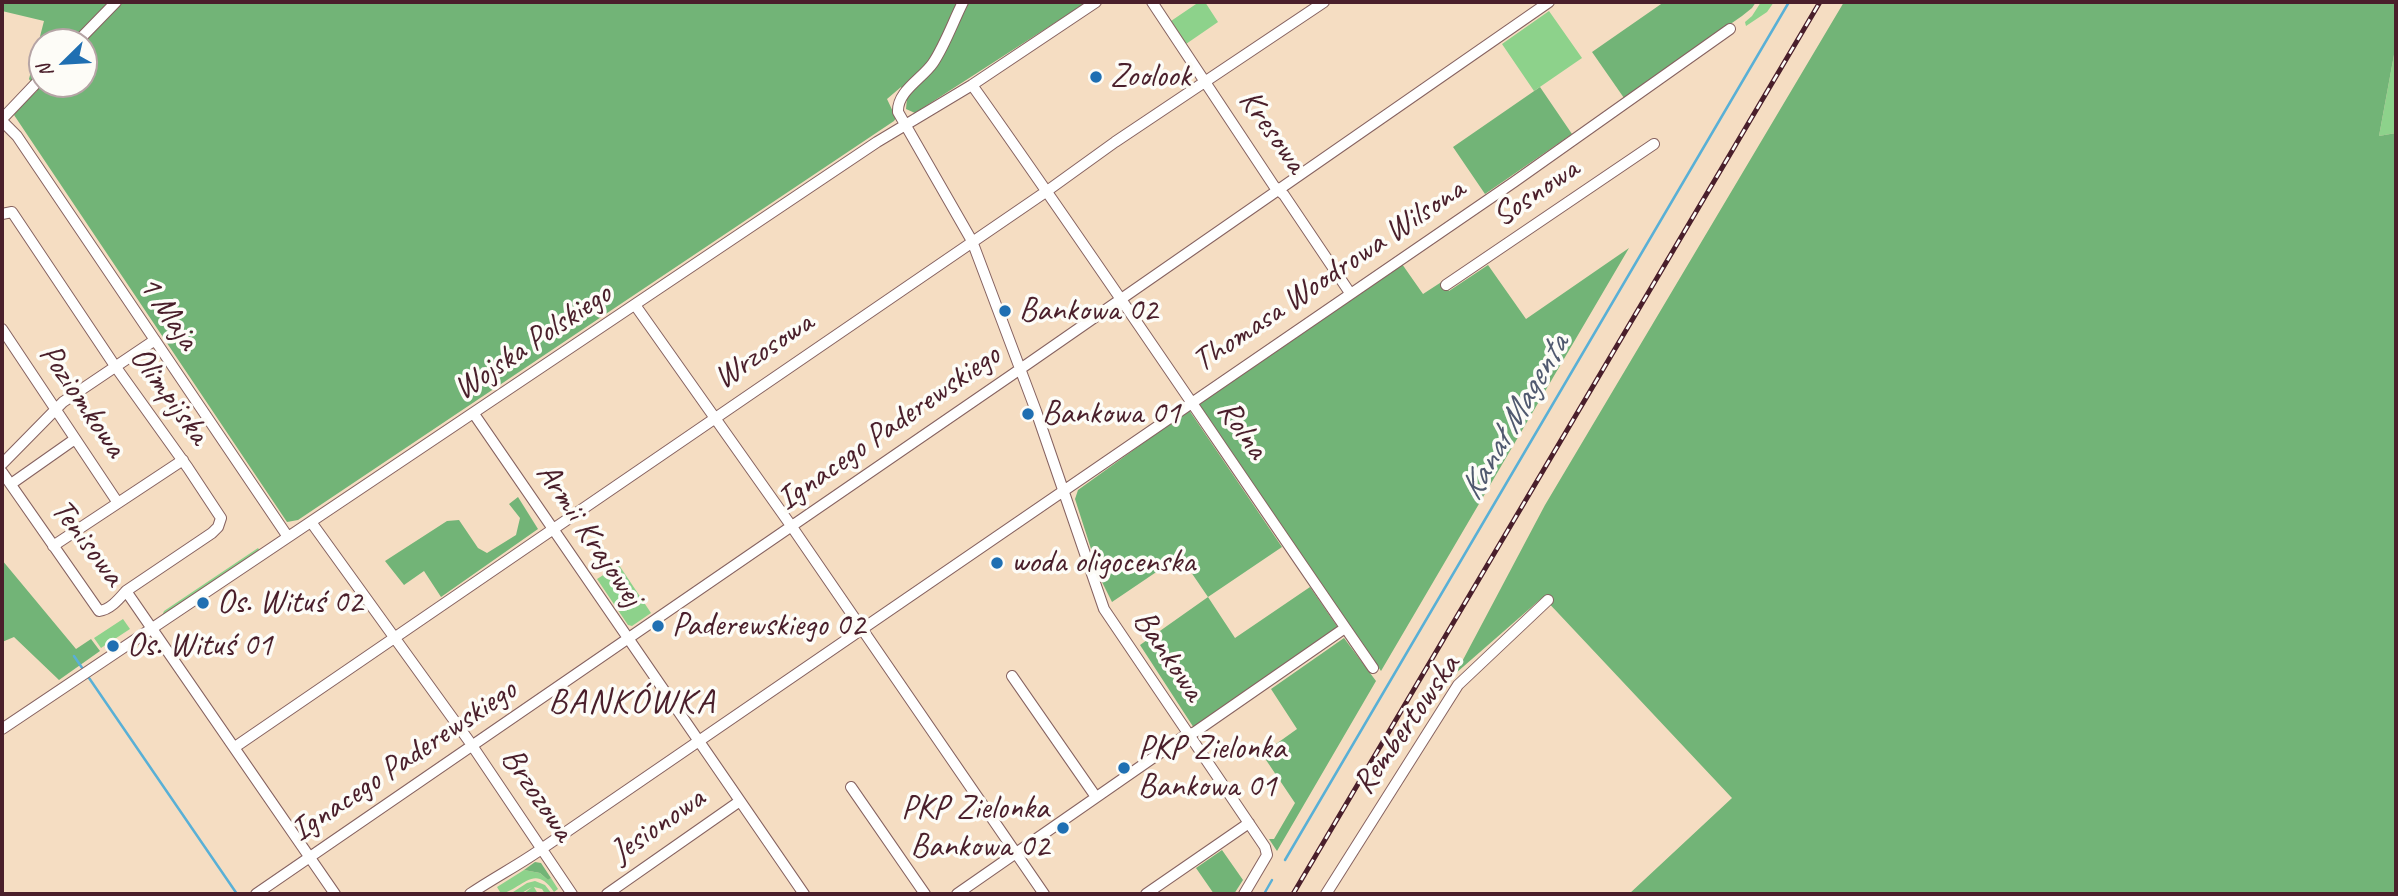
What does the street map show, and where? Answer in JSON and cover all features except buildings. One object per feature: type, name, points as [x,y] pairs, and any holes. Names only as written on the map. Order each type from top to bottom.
[{"type":"street","points":[[90,28],[116,2]]},
{"type":"street","points":[[905,125],[898,112],[899,99],[933,62],[963,2]]},
{"type":"street","name":"Wojska Polskiego","points":[[2,729],[905,125],[972,85],[1096,2]]},
{"type":"street","name":"Kresowa","points":[[1152,2],[1350,293]]},
{"type":"street","name":"Wrzosowa","points":[[235,747],[1115,142],[1324,2]]},
{"type":"street","name":"Ignacego Paderewskiego","points":[[256,894],[792,527],[1549,2]]},
{"type":"street","name":"Thomasa Woodrowa Wilsona","points":[[470,894],[503,871],[517,866],[863,629],[1514,182],[1730,29]]},
{"type":"street","name":"Rolna","points":[[972,85],[1122,298],[1190,402],[1373,668]]},
{"type":"street","points":[[2,120],[28,92]]},
{"type":"street","name":"1 Maja","points":[[2,120],[17,136],[288,537]]},
{"type":"street","name":"Bankowa","points":[[905,125],[972,241],[1021,369],[1104,609],[1265,847],[1267,855],[1244,894]]},
{"type":"street","name":"Sosnowa","points":[[1447,285],[1654,144]]},
{"type":"street","name":"Olimpijska","points":[[2,214],[12,212],[115,366],[220,514],[218,527],[126,591]]},
{"type":"street","points":[[635,305],[863,629],[1044,894]]},
{"type":"street","name":"Poziomkowa","points":[[2,329],[118,503]]},
{"type":"street","points":[[2,464],[63,401],[155,340]]},
{"type":"street","name":"Armii Krajowej","points":[[474,414],[804,894]]},
{"type":"street","points":[[10,484],[75,439]]},
{"type":"street","points":[[53,546],[183,460]]},
{"type":"street","name":"Tenisowa","points":[[2,471],[99,611],[115,603],[126,591]]},
{"type":"street","name":"Brzozowa","points":[[311,522],[379,618],[396,637],[572,894]]},
{"type":"street","points":[[126,591],[335,894]]},
{"type":"street","name":"Rembertowska","points":[[1326,894],[1458,685],[1548,600]]},
{"type":"street","points":[[957,894],[1345,628]]},
{"type":"street","points":[[1012,676],[1096,797]]},
{"type":"street","points":[[850,787],[925,894]]},
{"type":"street","name":"Jesionowa","points":[[607,894],[740,801]]},
{"type":"street","points":[[1146,894],[1249,822]]},
{"type":"green space","points":[[2,2],[1087,2],[915,113],[906,109],[907,98],[901,87],[887,99],[896,118],[894,121],[298,520],[287,522],[14,115],[29,98],[98,98],[98,28],[42,28],[44,21],[2,11]]},
{"type":"green space","points":[[1199,2],[1205,2],[1218,22],[1186,44],[1171,21]]},
{"type":"green space","points":[[1664,2],[1756,2],[1742,16],[1624,98],[1592,52]]},
{"type":"green space","points":[[1761,2],[1774,2],[1767,12],[1746,26],[1745,22]]},
{"type":"green space","points":[[1844,2],[2396,2],[2396,44],[2379,136],[2396,133],[2396,894],[1629,894],[1732,798],[1543,597],[1456,673],[1545,505]]},
{"type":"green space","points":[[1549,11],[1582,58],[1534,91],[1502,44]]},
{"type":"green space","points":[[2396,44],[2396,133],[2379,136]]},
{"type":"green space","points":[[1540,87],[1572,134],[1485,194],[1453,147]]},
{"type":"green space","points":[[1629,248],[1381,671],[1198,404],[1402,264],[1423,294],[1443,281],[1449,291],[1488,265],[1526,319]]},
{"type":"green space","points":[[1189,410],[1282,547],[1208,597],[1180,556],[1112,602],[1101,580],[1075,499],[1078,490]]},
{"type":"green space","points":[[518,497],[538,529],[441,597],[424,571],[404,585],[385,561],[447,521],[459,520],[478,548],[487,553],[516,535],[520,518],[509,504]]},
{"type":"green space","points":[[258,548],[260,551],[162,616],[164,611]]},
{"type":"green space","points":[[2,560],[76,649],[91,639],[100,651],[59,680],[14,637],[2,642]]},
{"type":"green space","points":[[619,565],[651,613],[632,626],[628,625],[597,579]]},
{"type":"green space","points":[[1310,587],[1339,629],[1194,728],[1140,645],[1208,597],[1235,638]]},
{"type":"green space","points":[[123,619],[130,629],[101,648],[94,638]]},
{"type":"green space","points":[[1344,638],[1376,681],[1277,851],[1269,839],[1274,839],[1295,803],[1262,754],[1297,729],[1271,689]]},
{"type":"green space","points":[[1222,850],[1243,880],[1234,894],[1214,894],[1196,868]]},
{"type":"green space","points":[[535,862],[541,863],[551,878],[548,880],[540,873],[524,870]]},
{"type":"green space","points":[[524,870],[540,873],[548,880],[551,878],[558,889],[554,892],[546,883],[533,879],[505,893],[497,894],[500,892],[497,887]]},
{"type":"green space","points":[[535,881],[545,885],[552,894],[545,894],[542,889],[534,887],[538,894],[523,894],[532,887],[520,894],[510,894],[527,883]]},
{"type":"waterway","name":"Kanał Magenta","points":[[1285,860],[1789,2]]},
{"type":"waterway","points":[[74,656],[237,894]]},
{"type":"waterway","name":"Kanał Magenta","points":[[1264,894],[1272,880]]},
{"type":"railway","points":[[1293,894],[1820,2]]},
{"type":"place","name":"Zoolook","points":[[1096,77]]},
{"type":"place","name":"Bankowa 02","points":[[1005,311]]},
{"type":"place","name":"Bankowa 01","points":[[1028,414]]},
{"type":"place","name":"woda oligocenska","points":[[997,563]]},
{"type":"place","name":"Os. Wituś 02","points":[[203,603]]},
{"type":"place","name":"Paderewskiego 02","points":[[658,626]]},
{"type":"place","name":"Os. Wituś 01","points":[[113,646]]},
{"type":"place","name":"PKP Zielonka Bankowa 01","points":[[1124,768]]},
{"type":"place","name":"PKP Zielonka Bankowa 02","points":[[1063,828]]},
{"type":"district","name":"BANKÓWKA","points":[[632,703]]}]
